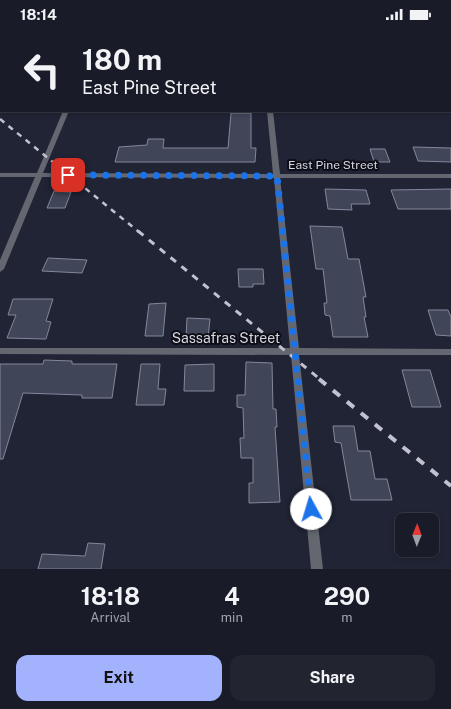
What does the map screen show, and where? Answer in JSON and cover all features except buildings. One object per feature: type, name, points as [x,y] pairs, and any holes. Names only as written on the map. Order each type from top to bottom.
[{"type":"street","points":[[0,269],[66,112]]},
{"type":"street","points":[[270,112],[317,569]]},
{"type":"street","name":"East Pine Street","points":[[0,175],[451,176]]},
{"type":"street","name":"Sassafras Street","points":[[0,351],[451,352]]},
{"type":"railway","points":[[0,119],[139,232]]},
{"type":"railway","points":[[138,231],[321,380]]},
{"type":"railway","points":[[319,379],[451,486]]},
{"type":"route","points":[[68,175],[277,176],[311,509]]}]
